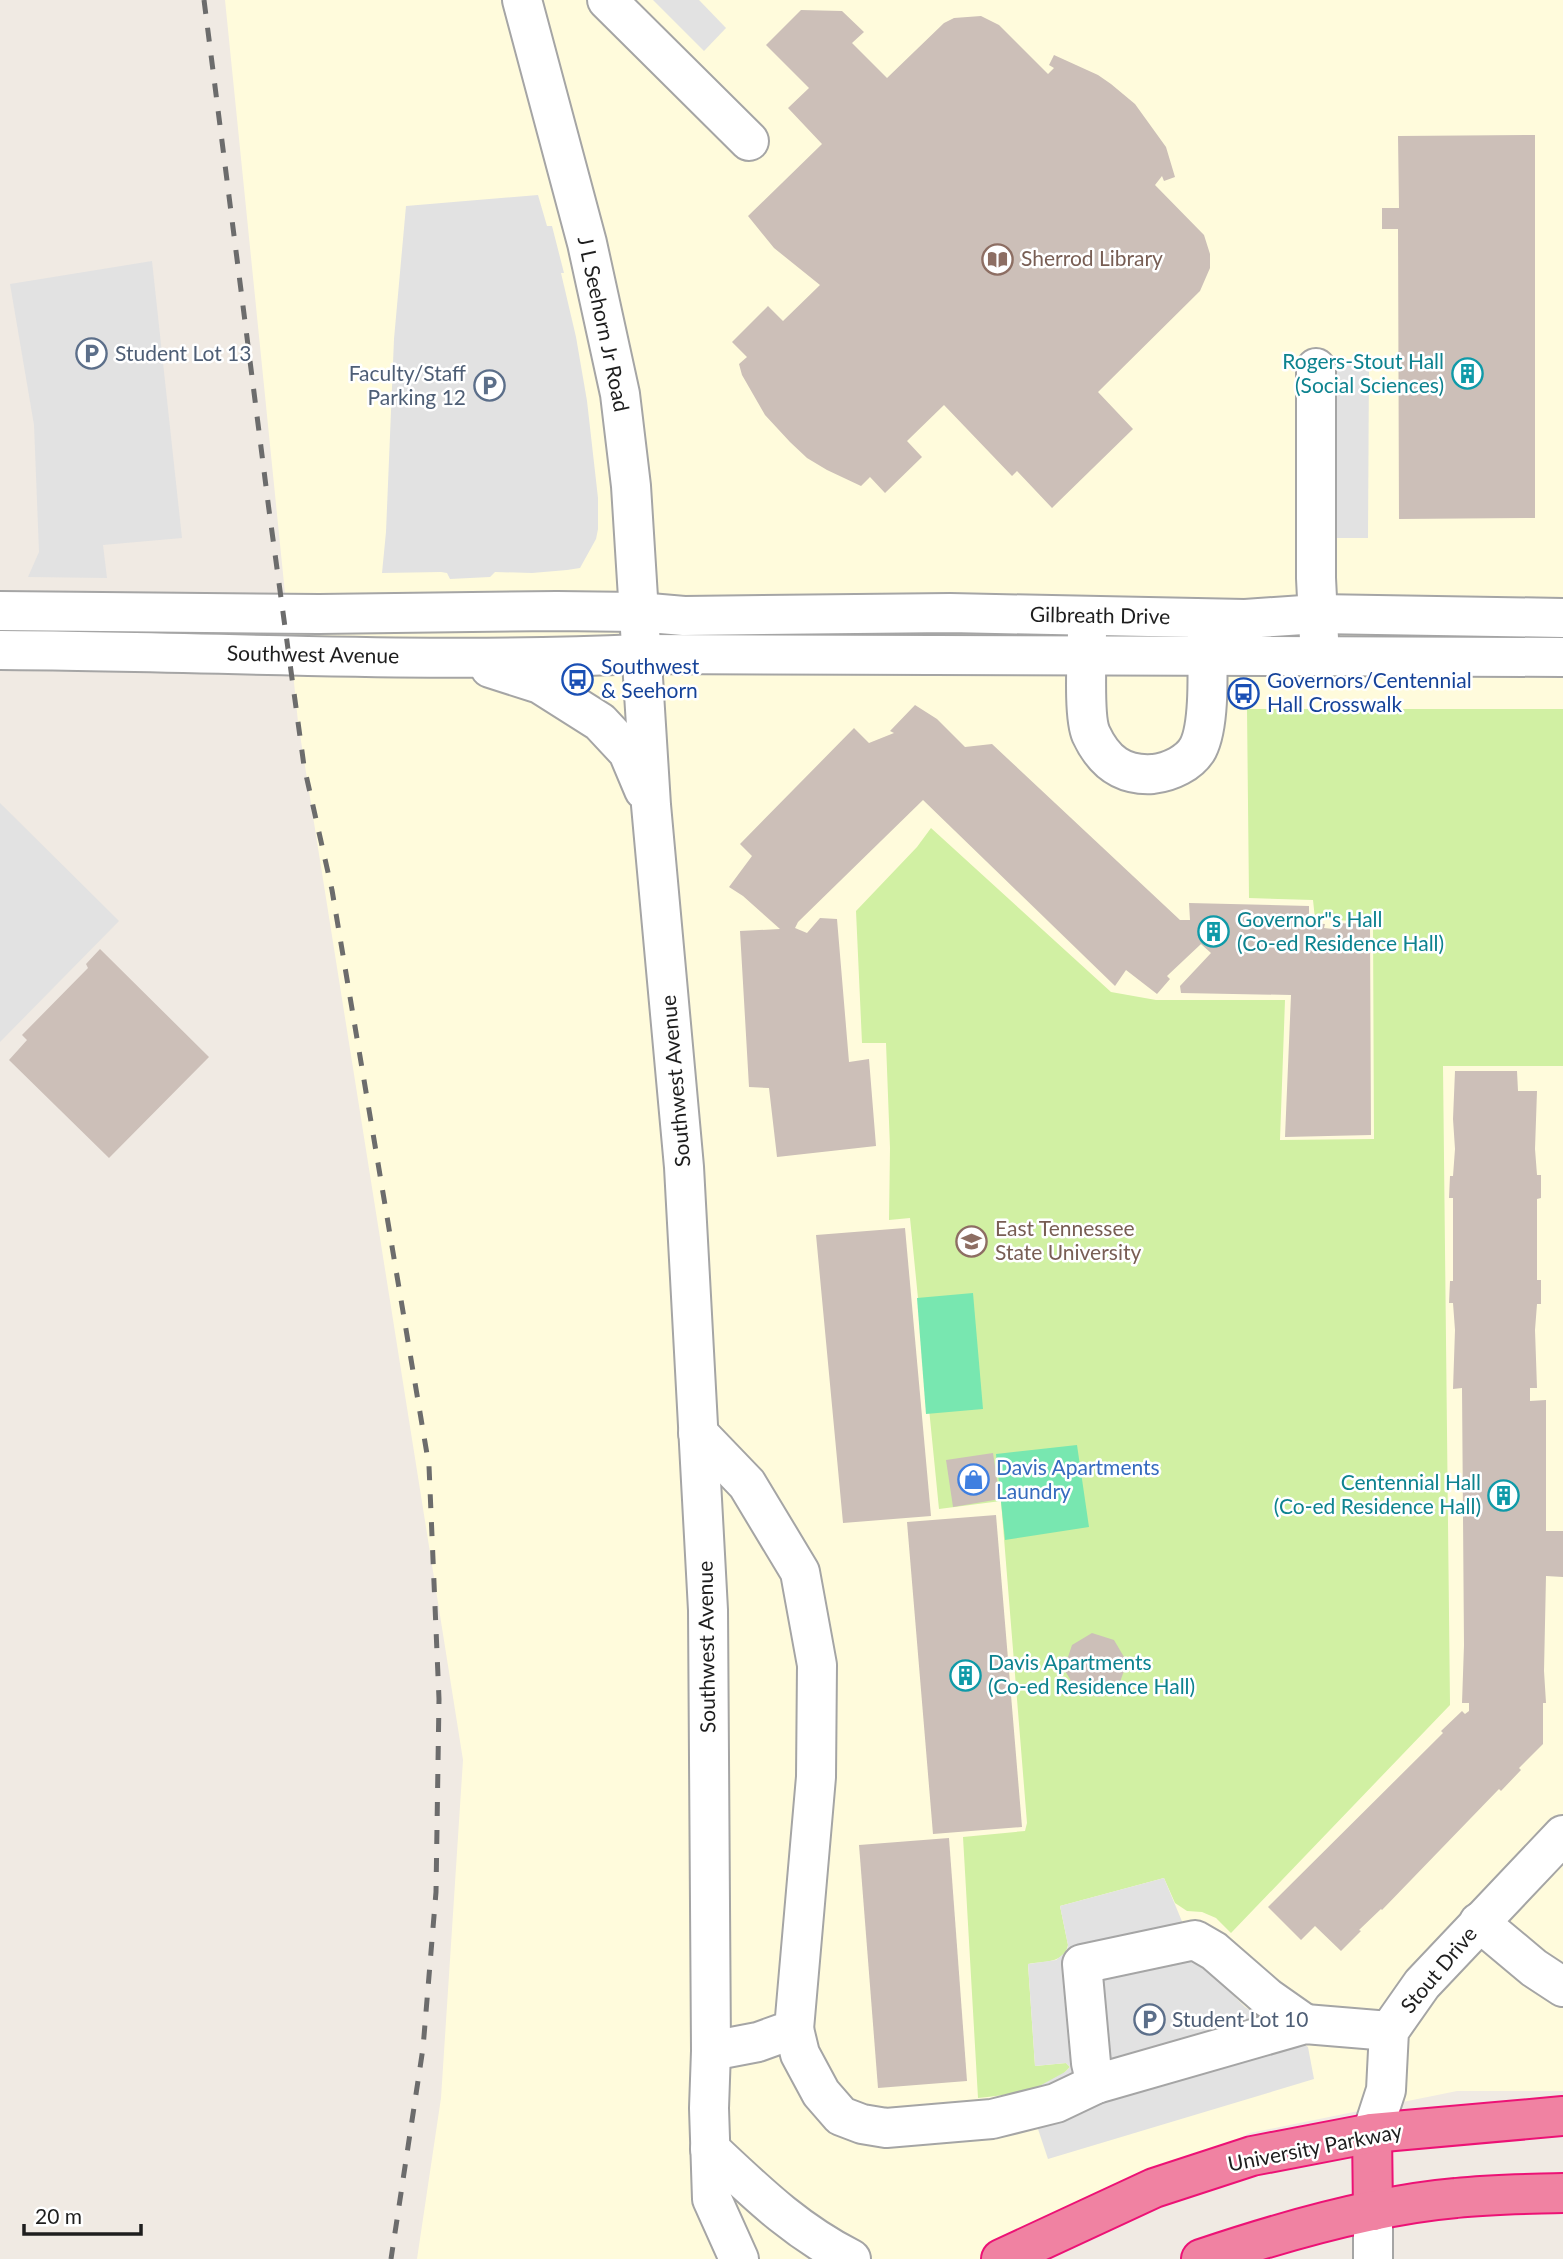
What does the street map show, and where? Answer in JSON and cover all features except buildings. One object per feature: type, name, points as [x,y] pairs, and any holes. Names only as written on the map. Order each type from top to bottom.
[{"type":"highway","name":"University Parkway","points":[[1001,2259],[1154,2188],[1252,2156],[1373,2133],[1563,2116]]},
{"type":"highway","points":[[1373,2133],[1373,2211]]},
{"type":"highway","points":[[1201,2259],[1243,2245],[1373,2211],[1455,2198],[1563,2193]]},
{"type":"street","name":"J L Seehorn Jr Road","points":[[522,0],[587,243],[620,394],[631,486],[640,654]]},
{"type":"street","points":[[607,0],[749,141]]},
{"type":"street","points":[[1316,368],[1315,578],[1320,657]]},
{"type":"street","name":"Southwest Avenue","points":[[0,611],[319,614],[638,612]]},
{"type":"street","name":"Gilbreath Drive","points":[[638,612],[684,616],[937,613],[1245,619],[1318,614],[1563,618]]},
{"type":"street","points":[[1087,615],[1090,732],[1111,764],[1137,775],[1164,773],[1191,758],[1199,746],[1206,714],[1207,618]]},
{"type":"street","name":"Southwest Avenue","points":[[0,650],[460,658],[562,658],[640,654],[684,1167],[708,1610],[712,2200],[740,2259]]},
{"type":"street","name":"Gilbreath Drive","points":[[640,654],[1563,657]]},
{"type":"street","points":[[460,658],[540,684],[600,722],[628,752],[651,805]]},
{"type":"street","points":[[698,1433],[747,1484],[800,1572],[817,1665],[816,1777],[794,2029],[800,2054],[821,2093],[841,2116],[862,2124],[886,2128],[992,2119],[1056,2103],[1096,2084],[1305,2024],[1389,2031]]},
{"type":"street","name":"Stout Drive","points":[[1373,2133],[1386,2090],[1389,2031],[1422,1984],[1563,1835]]},
{"type":"street","points":[[1479,1922],[1534,1968],[1563,1987]]},
{"type":"street","points":[[1096,2084],[1091,2063],[1082,1964],[1195,1940],[1214,1951],[1268,1998],[1305,2024]]},
{"type":"street","points":[[711,2051],[758,2042],[794,2029]]},
{"type":"street","points":[[710,2148],[791,2223],[851,2259]]},
{"type":"street","points":[[1373,2211],[1373,2259]]},
{"type":"shaded area","name":"East Tennessee State University","points":[[225,0],[1563,0],[1563,2091],[1457,2091],[1250,2133],[1001,2259],[417,2259],[441,2098],[463,1760],[298,722]]},
{"type":"shaded area","points":[[653,0],[699,0],[726,28],[704,51]]},
{"type":"shaded area","name":"Faculty/Staff Parking 12","points":[[538,195],[547,226],[552,226],[564,273],[561,273],[587,401],[598,498],[596,539],[580,568],[532,573],[495,572],[490,577],[450,579],[447,573],[441,572],[382,573],[394,339],[406,206]]},
{"type":"shaded area","name":"Student Lot 13","points":[[152,261],[182,538],[103,545],[107,578],[28,577],[39,552],[34,425],[10,284]]},
{"type":"shaded area","points":[[1334,361],[1369,362],[1368,538],[1334,538]]},
{"type":"shaded area","points":[[0,803],[119,921],[0,1042]]},
{"type":"shaded area","name":"Student Lot 10","points":[[1164,1878],[1198,1960],[1245,2007],[1308,2047],[1314,2079],[1048,2159],[1038,2129],[1032,2090],[1070,2067],[1066,2063],[1035,2066],[1028,1964],[1056,1960],[1067,1951],[1060,1906]]},
{"type":"green space","points":[[1247,709],[1563,709],[1563,1066],[1443,1066],[1450,1705],[1231,1933],[1216,1918],[1202,1912],[1187,1911],[1175,1903],[1164,1878],[1060,1906],[1068,1945],[1066,1951],[1058,1959],[1028,1964],[1035,2066],[1066,2063],[1070,2067],[1040,2087],[978,2098],[963,1837],[1025,1831],[1027,1823],[1001,1501],[939,1509],[910,1218],[889,1220],[890,1148],[886,1043],[862,1043],[856,911],[917,847],[931,828],[1111,992],[1156,1000],[1285,1000],[1280,1140],[1374,1139],[1373,922],[1315,919],[1313,900],[1249,898]]},
{"type":"green space","points":[[973,1293],[983,1409],[926,1414],[917,1298]]},
{"type":"green space","points":[[1077,1445],[1089,1527],[1005,1540],[996,1454]]},
{"type":"railway","points":[[204,0],[304,766],[332,890],[429,1466],[439,1699],[436,1892],[423,2048],[391,2259]]},
{"type":"place","name":"Sherrod Library","points":[[998,259]]},
{"type":"place","name":"Student Lot 13","points":[[92,354]]},
{"type":"place","name":"Rogers-Stout Hall (Social Sciences)","points":[[1467,374]]},
{"type":"place","name":"Faculty/Staff Parking 12","points":[[489,386]]},
{"type":"place","name":"Southwest & Seehorn","points":[[578,679]]},
{"type":"place","name":"Governors/Centennial Hall Crosswalk","points":[[1244,693]]},
{"type":"place","name":"Governor\"s Hall (Co-ed Residence Hall)","points":[[1214,932]]},
{"type":"place","name":"East Tennessee State University","points":[[972,1241]]},
{"type":"place","name":"Davis Apartments Laundry","points":[[973,1480]]},
{"type":"place","name":"Centennial Hall (Co-ed Residence Hall)","points":[[1504,1495]]},
{"type":"place","name":"Davis Apartments (Co-ed Residence Hall)","points":[[965,1675]]},
{"type":"place","name":"Student Lot 10","points":[[1149,2020]]}]
